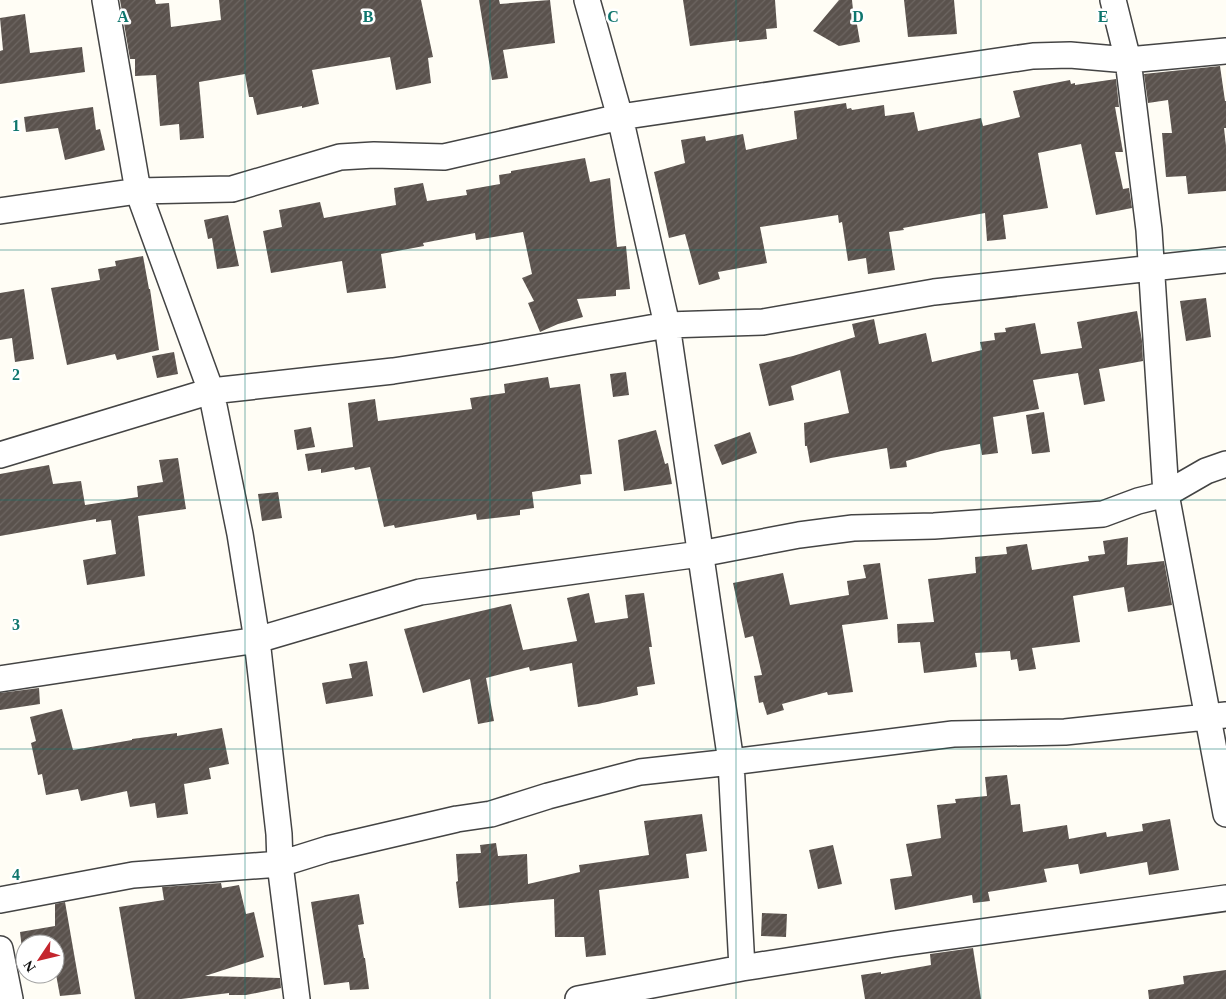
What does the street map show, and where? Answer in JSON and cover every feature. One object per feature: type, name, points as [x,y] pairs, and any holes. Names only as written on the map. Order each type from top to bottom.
[{"type":"street","points":[[105,0],[138,191],[211,390],[240,534],[257,640],[279,834],[280,864],[297,999]]},
{"type":"street","points":[[587,0],[620,117],[667,325],[731,762],[742,968]]},
{"type":"street","points":[[1113,0],[1128,60],[1149,230],[1166,494],[1217,716],[1226,814]]},
{"type":"street","points":[[0,211],[138,191],[232,189],[340,157],[374,155],[444,157],[620,117],[1033,56],[1070,55],[1128,60],[1226,51]]},
{"type":"street","points":[[0,455],[211,390],[393,371],[667,325],[763,322],[934,292],[1226,260]]},
{"type":"street","points":[[0,679],[257,640],[420,592],[700,554],[799,535],[853,528],[934,526],[1103,514],[1166,494],[1206,471],[1226,464]]},
{"type":"street","points":[[0,900],[133,875],[280,864],[328,850],[457,819],[491,814],[548,796],[640,772],[953,734],[1065,732],[1217,716]]},
{"type":"street","points":[[578,999],[742,968],[894,944],[1226,898]]},
{"type":"street","points":[[0,949],[10,999]]},
{"type":"building","points":[[120,0],[155,0],[156,4],[169,3],[171,27],[221,20],[219,0],[421,0],[433,57],[428,58],[431,83],[396,90],[390,57],[312,70],[319,104],[257,115],[253,97],[249,97],[245,74],[199,82],[204,138],[180,140],[179,124],[160,126],[156,75],[135,76],[135,59],[130,59]]},
{"type":"building","points":[[479,0],[499,0],[500,4],[550,0],[555,43],[503,50],[508,78],[492,80]]},
{"type":"building","points":[[683,0],[775,0],[777,28],[766,29],[767,39],[739,42],[739,40],[690,46]]},
{"type":"building","points":[[839,0],[852,0],[854,20],[856,19],[860,42],[839,46],[813,31]]},
{"type":"building","points":[[904,0],[954,0],[957,34],[908,37]]},
{"type":"building","points":[[25,14],[30,53],[82,47],[85,72],[0,84],[0,51],[3,50],[0,18]]},
{"type":"building","points":[[1220,66],[1226,101],[1226,128],[1224,128],[1226,191],[1188,194],[1186,176],[1166,177],[1162,133],[1172,133],[1168,100],[1148,103],[1144,74]]},
{"type":"building","points":[[1116,79],[1119,107],[1115,107],[1123,152],[1115,152],[1123,189],[1129,188],[1132,208],[1096,215],[1081,144],[1038,153],[1048,208],[1003,215],[1006,239],[987,241],[985,213],[903,228],[904,230],[889,232],[895,270],[868,274],[866,258],[848,261],[842,222],[839,223],[838,215],[760,227],[767,263],[718,272],[720,279],[699,285],[685,234],[669,238],[654,172],[685,163],[681,140],[705,136],[706,141],[743,134],[746,150],[797,139],[794,111],[846,103],[847,109],[851,108],[852,110],[884,105],[885,116],[914,112],[918,131],[981,118],[983,126],[1020,117],[1013,91],[1070,80],[1071,84],[1075,83],[1075,85]]},
{"type":"building","points":[[93,107],[96,130],[100,129],[105,150],[65,160],[58,128],[26,132],[24,117]]},
{"type":"building","points":[[585,158],[590,182],[610,178],[617,247],[626,246],[630,289],[616,290],[616,296],[577,299],[583,317],[558,324],[540,332],[528,303],[534,301],[522,278],[532,274],[523,232],[476,240],[475,233],[423,243],[424,246],[381,254],[386,288],[347,293],[342,261],[271,273],[263,231],[282,227],[279,210],[320,202],[324,218],[396,205],[394,188],[423,183],[427,201],[467,195],[466,190],[500,184],[499,175],[511,173],[511,171]]},
{"type":"building","points":[[228,215],[239,266],[217,269],[212,238],[208,239],[204,220]]},
{"type":"building","points":[[143,256],[159,350],[117,360],[115,354],[67,365],[51,288],[100,280],[98,269],[116,266],[115,261]]},
{"type":"building","points":[[24,289],[34,359],[15,362],[12,338],[0,340],[0,293]]},
{"type":"building","points":[[1206,298],[1211,337],[1186,341],[1180,301]]},
{"type":"building","points":[[1137,311],[1143,361],[1099,369],[1105,401],[1084,405],[1078,373],[1033,380],[1039,409],[993,417],[998,453],[982,455],[980,444],[941,451],[906,461],[907,467],[890,469],[887,448],[810,463],[807,446],[805,446],[804,423],[849,413],[840,370],[791,386],[794,400],[769,406],[759,364],[793,356],[855,337],[852,324],[874,319],[879,344],[926,333],[932,362],[982,350],[980,342],[995,340],[994,333],[1006,332],[1005,328],[1035,323],[1041,354],[1082,348],[1077,322]]},
{"type":"building","points":[[174,352],[178,374],[157,378],[152,356]]},
{"type":"building","points":[[626,372],[629,395],[613,397],[610,374]]},
{"type":"building","points":[[548,377],[550,388],[580,384],[592,474],[580,475],[581,484],[532,492],[534,508],[520,510],[520,515],[477,520],[476,514],[395,528],[394,525],[384,527],[370,467],[355,470],[354,467],[321,473],[321,469],[308,471],[305,454],[353,447],[348,403],[375,399],[378,421],[472,409],[470,398],[505,393],[504,384]]},
{"type":"building","points":[[1044,412],[1050,452],[1032,454],[1026,415]]},
{"type":"building","points":[[311,427],[315,447],[297,450],[294,430]]},
{"type":"building","points":[[656,430],[665,464],[668,463],[672,484],[624,491],[618,440]]},
{"type":"building","points":[[750,432],[757,453],[722,465],[714,445]]},
{"type":"building","points":[[178,458],[186,509],[138,516],[145,576],[87,585],[83,560],[116,554],[111,520],[96,522],[96,519],[0,536],[0,474],[49,465],[53,484],[81,481],[85,505],[138,497],[137,486],[163,482],[159,460]]},
{"type":"building","points":[[278,492],[282,518],[262,521],[258,494]]},
{"type":"building","points":[[1128,537],[1127,565],[1164,561],[1172,605],[1128,612],[1124,587],[1073,596],[1080,642],[1032,648],[1036,669],[1019,671],[1017,659],[1011,660],[1010,651],[975,653],[977,667],[924,673],[920,642],[898,643],[897,624],[934,622],[928,579],[976,573],[975,557],[1007,554],[1006,547],[1027,544],[1032,570],[1089,561],[1088,556],[1105,554],[1103,541]]},
{"type":"building","points":[[880,563],[888,619],[842,625],[853,692],[828,695],[827,692],[782,704],[784,710],[767,715],[763,702],[759,703],[754,676],[762,675],[753,636],[745,638],[733,583],[783,573],[790,605],[849,595],[847,581],[866,578],[863,565]]},
{"type":"building","points":[[589,593],[595,623],[628,618],[625,595],[644,593],[652,647],[649,647],[655,684],[637,687],[638,695],[578,707],[572,663],[530,671],[529,667],[486,678],[494,721],[478,724],[470,679],[423,693],[404,629],[511,604],[523,650],[577,641],[567,598]]},
{"type":"building","points":[[367,661],[373,696],[326,704],[322,683],[352,678],[349,664]]},
{"type":"building","points":[[39,688],[40,704],[0,710],[0,693]]},
{"type":"building","points":[[62,709],[73,750],[132,739],[177,733],[177,736],[222,728],[229,764],[209,768],[211,779],[184,784],[188,814],[157,818],[155,803],[130,807],[127,791],[81,801],[78,789],[46,795],[42,774],[38,775],[31,743],[36,741],[30,717]]},
{"type":"building","points":[[1007,775],[1011,805],[1020,804],[1023,832],[1067,825],[1069,839],[1106,832],[1107,837],[1143,831],[1142,824],[1170,819],[1179,870],[1149,875],[1147,862],[1080,874],[1078,864],[1044,869],[1047,882],[988,892],[990,901],[973,903],[972,895],[895,910],[890,879],[912,876],[906,844],[941,838],[937,805],[956,803],[955,799],[987,796],[985,777]]},
{"type":"building","points":[[702,814],[707,851],[686,854],[689,878],[599,890],[606,955],[586,957],[584,937],[555,937],[554,899],[459,908],[456,882],[458,881],[456,854],[481,853],[480,845],[496,843],[498,856],[527,854],[528,884],[580,872],[579,865],[649,855],[644,821]]},
{"type":"building","points":[[833,845],[842,884],[818,889],[809,850]]},
{"type":"building","points":[[221,883],[222,888],[239,885],[246,914],[254,912],[264,957],[205,976],[280,978],[281,988],[246,995],[229,995],[229,993],[181,999],[135,999],[119,907],[164,900],[162,887]]},
{"type":"building","points":[[359,894],[364,924],[358,925],[369,989],[350,990],[349,982],[324,985],[311,902]]},
{"type":"building","points":[[65,902],[81,994],[60,996],[58,984],[65,984],[65,934],[20,934],[20,932],[55,926],[55,904]]},
{"type":"building","points":[[762,913],[787,914],[786,937],[761,936]]},
{"type":"building","points":[[973,948],[981,999],[865,999],[861,975],[881,972],[881,974],[931,965],[930,954]]},
{"type":"building","points":[[1226,970],[1226,999],[1149,999],[1148,990],[1184,984],[1183,976]]}]
